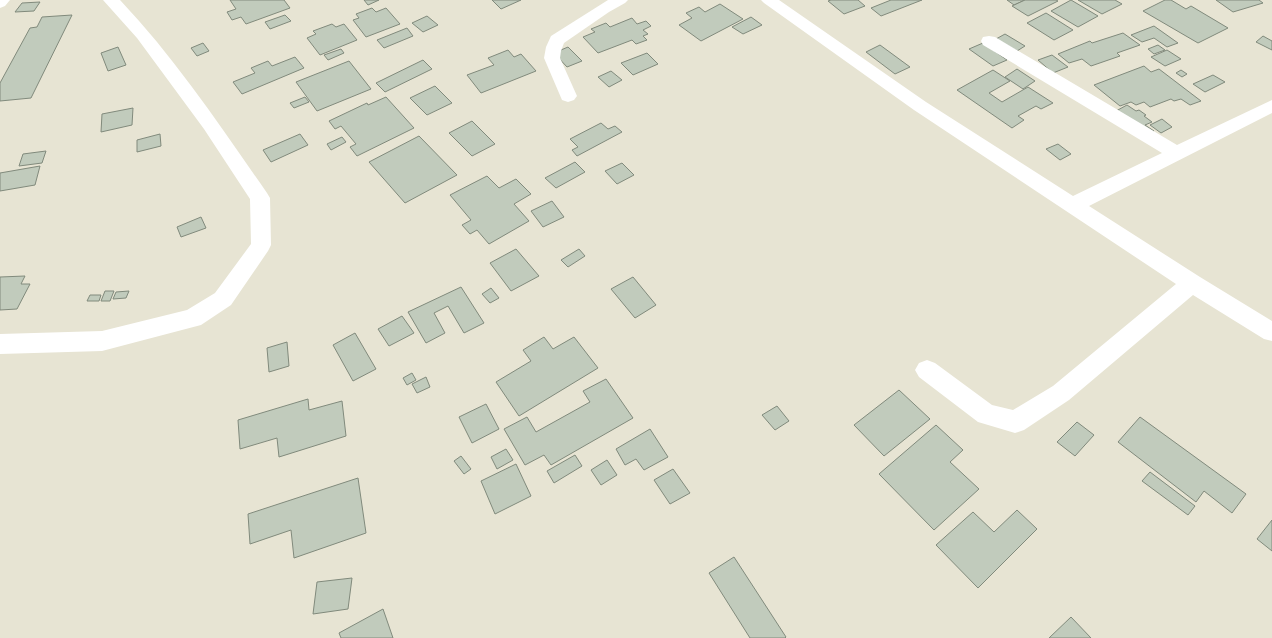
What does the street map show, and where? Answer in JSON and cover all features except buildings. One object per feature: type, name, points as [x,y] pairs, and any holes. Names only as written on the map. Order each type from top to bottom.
[{"type":"street","points":[[0,344],[102,341],[193,318],[223,299],[260,245],[260,198],[210,125],[143,34],[111,0]]},
{"type":"street","points":[[568,96],[552,58],[551,52],[553,47],[557,40],[603,9],[620,0]]},
{"type":"street","points":[[769,0],[920,106],[1272,332]]},
{"type":"street","points":[[989,41],[1176,153]]},
{"type":"street","points":[[1072,205],[1272,106]]},
{"type":"street","points":[[928,370],[960,396],[986,414],[1015,422],[1061,394],[1192,282]]}]
